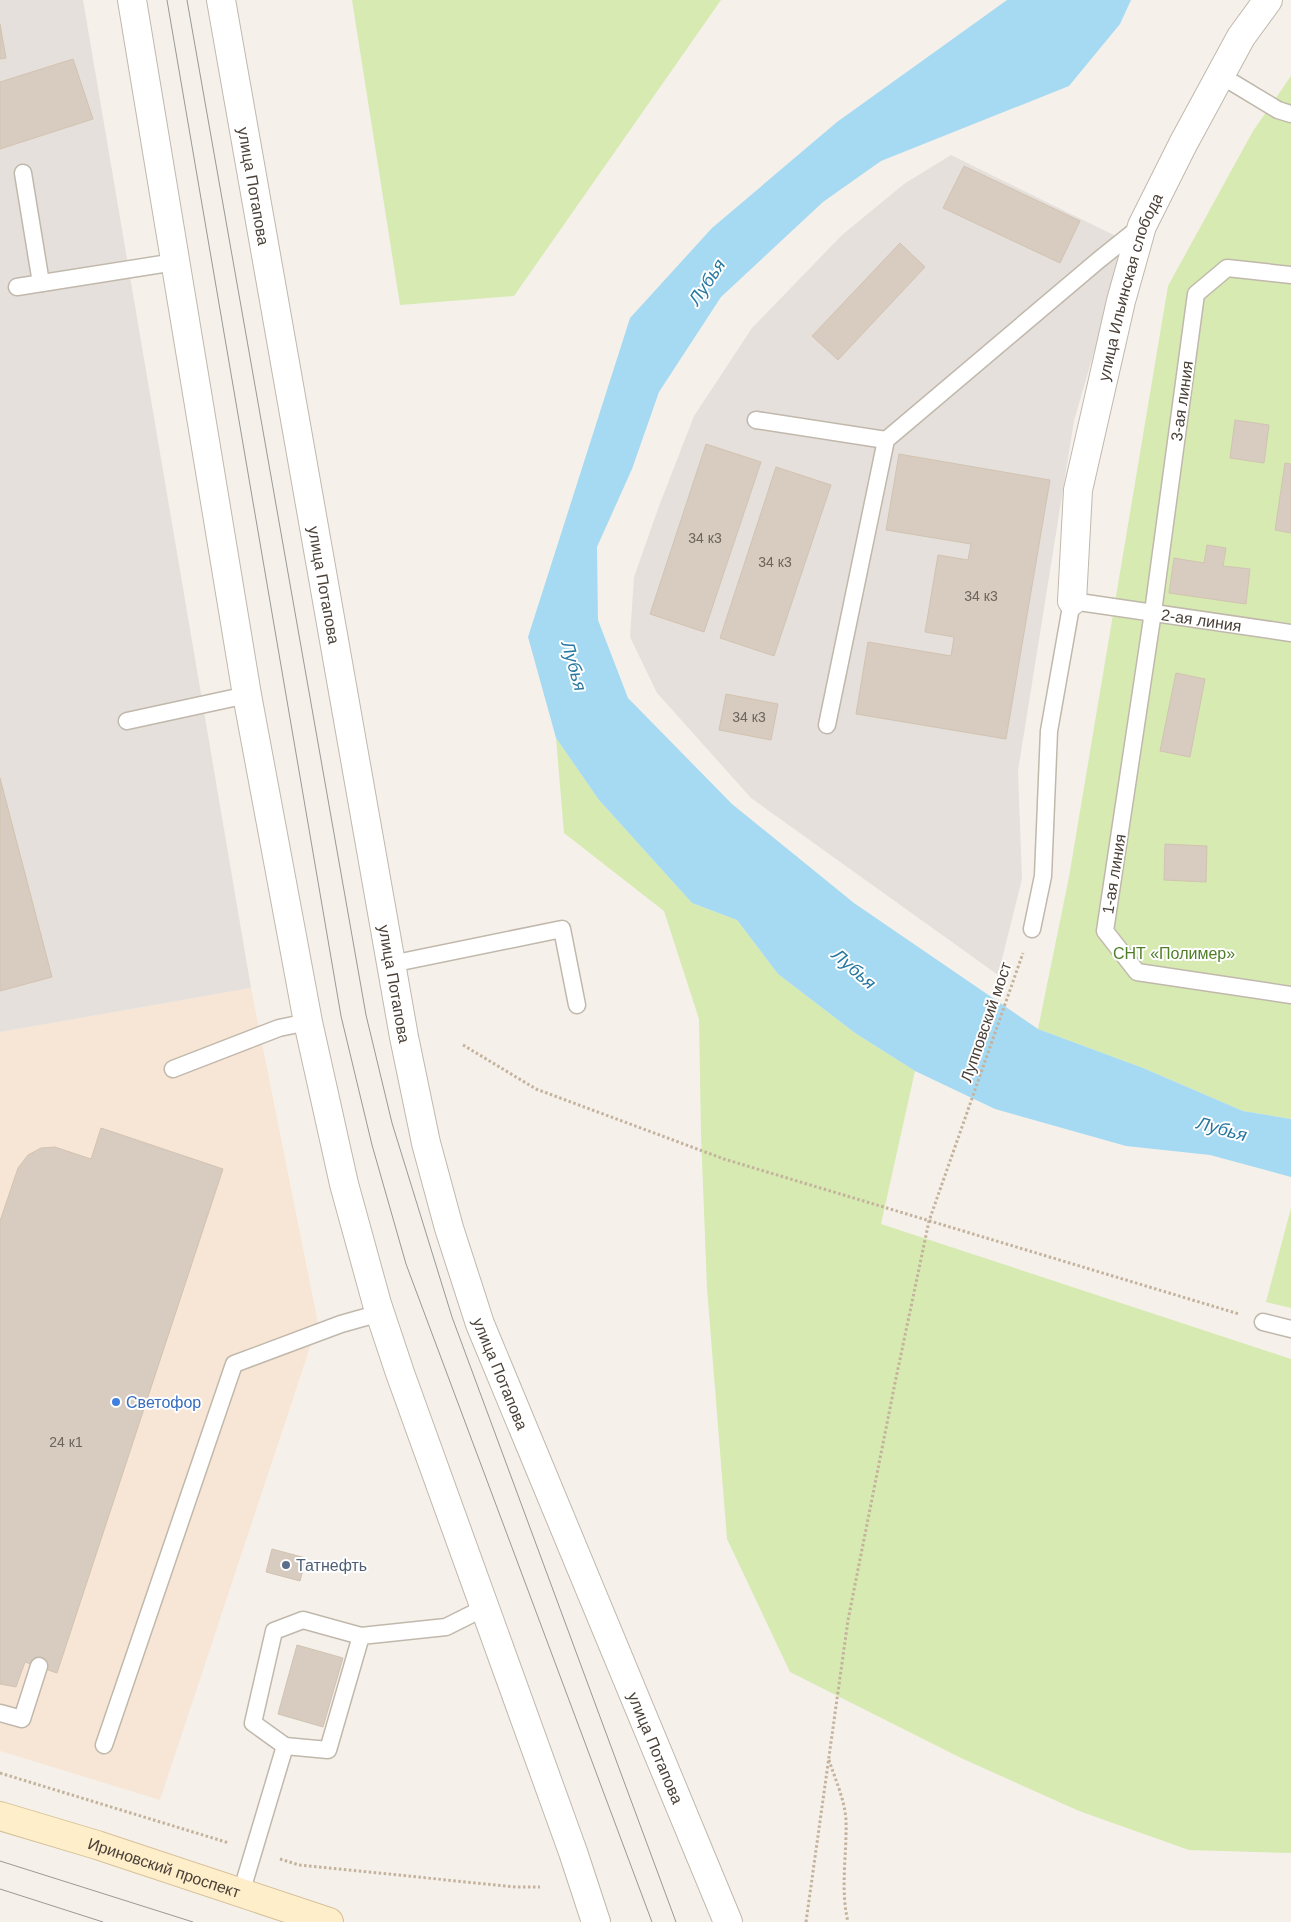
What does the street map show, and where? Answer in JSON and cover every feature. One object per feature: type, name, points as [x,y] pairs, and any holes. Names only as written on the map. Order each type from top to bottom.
[{"type":"main road","name":"Ириновский проспект","points":[[0,1816],[97,1845],[330,1922]]},
{"type":"street","points":[[132,0],[247,695],[308,1022],[344,1184],[380,1313],[426,1448],[596,1922]]},
{"type":"street","name":"улица Потапова","points":[[221,0],[391,964],[426,1143],[449,1228],[480,1324],[728,1922]]},
{"type":"street","name":"улица Ильинская слобода","points":[[1072,601],[1078,490],[1121,301],[1142,226],[1183,144],[1241,37],[1268,0]]},
{"type":"lane","points":[[1220,75],[1278,110],[1291,114]]},
{"type":"lane","points":[[23,173],[41,283]]},
{"type":"lane","points":[[827,725],[886,440],[1100,259],[1142,226]]},
{"type":"lane","points":[[17,287],[176,262]]},
{"type":"lane","name":"3-ая линия","points":[[1153,612],[1196,294],[1227,268],[1291,275]]},
{"type":"lane","points":[[756,420],[886,440]]},
{"type":"lane","points":[[1032,929],[1043,876],[1049,731],[1072,601]]},
{"type":"lane","name":"2-ая линия","points":[[1072,601],[1291,633]]},
{"type":"lane","name":"1-ая линия","points":[[1153,612],[1105,931],[1137,972],[1291,995]]},
{"type":"lane","points":[[127,720],[247,695]]},
{"type":"lane","points":[[391,964],[562,929],[577,1005]]},
{"type":"lane","points":[[173,1069],[279,1028],[308,1022]]},
{"type":"lane","points":[[104,1745],[234,1364],[341,1324],[380,1313]]},
{"type":"lane","points":[[1263,1322],[1291,1329]]},
{"type":"lane","points":[[361,1636],[328,1750],[285,1746],[253,1724],[274,1632],[303,1620],[361,1636],[446,1627],[484,1608]]},
{"type":"lane","points":[[0,1713],[22,1720],[39,1666]]},
{"type":"lane","points":[[241,1893],[285,1746]]},
{"type":"path","name":"Лупповский мост","points":[[806,1922],[848,1620],[929,1221],[965,1124],[1032,929]]},
{"type":"path","points":[[463,1045],[536,1089],[724,1159],[1263,1322]]},
{"type":"path","points":[[829,1760],[846,1818],[844,1877],[848,1922]]},
{"type":"shaded area","points":[[0,0],[83,0],[251,988],[0,1032]]},
{"type":"shaded area","points":[[951,155],[1126,241],[1074,421],[1018,771],[1022,879],[998,975],[751,798],[657,693],[630,637],[634,577],[694,416],[752,328],[842,235],[904,184]]},
{"type":"shaded area","points":[[251,988],[318,1323],[160,1800],[0,1751],[0,1032]]},
{"type":"green space","points":[[352,0],[721,0],[514,296],[400,305]]},
{"type":"green space","name":"СНТ «Полимер»","points":[[1291,76],[1291,1119],[1243,1111],[1143,1068],[1038,1029],[1069,877],[1168,286],[1253,131]]},
{"type":"green space","points":[[556,738],[599,800],[692,903],[737,920],[778,974],[855,1033],[915,1071],[881,1224],[1291,1359],[1291,1853],[1189,1850],[1079,1811],[961,1758],[790,1672],[727,1539],[707,1288],[699,1019],[664,911],[564,833]]},
{"type":"green space","points":[[1291,1208],[1291,1308],[1266,1302]]},
{"type":"water","name":"Лубья","points":[[1007,0],[1131,0],[1120,24],[1069,86],[881,161],[823,202],[721,297],[659,392],[632,469],[597,547],[598,620],[628,698],[732,804],[854,903],[1038,1029],[1143,1068],[1243,1111],[1291,1119],[1291,1177],[1210,1155],[1126,1146],[995,1109],[915,1071],[855,1033],[778,974],[737,920],[692,903],[599,800],[556,738],[528,637],[630,318],[712,228],[837,122]]},
{"type":"building","points":[[0,24],[6,58],[0,59]]},
{"type":"building","points":[[73,59],[93,119],[0,149],[0,82]]},
{"type":"building","points":[[964,166],[1080,221],[1060,263],[943,208]]},
{"type":"building","points":[[900,243],[925,267],[838,360],[812,336]]},
{"type":"building","points":[[1235,420],[1269,425],[1264,463],[1230,458]]},
{"type":"building","points":[[706,444],[761,462],[704,632],[650,614]]},
{"type":"building","points":[[899,454],[1050,480],[1006,739],[856,714],[868,642],[951,656],[954,637],[925,632],[938,555],[968,560],[971,544],[886,530]]},
{"type":"building","points":[[1285,463],[1291,464],[1291,533],[1275,530]]},
{"type":"building","points":[[776,467],[831,485],[774,656],[720,638]]},
{"type":"building","points":[[1207,545],[1226,548],[1223,566],[1250,569],[1246,604],[1169,593],[1174,558],[1204,563]]},
{"type":"building","points":[[1176,673],[1205,679],[1190,757],[1160,751]]},
{"type":"building","points":[[726,694],[778,704],[771,740],[719,730]]},
{"type":"building","points":[[0,778],[52,977],[0,991]]},
{"type":"building","points":[[1165,844],[1207,846],[1206,882],[1164,880]]},
{"type":"building","points":[[101,1128],[223,1169],[57,1673],[25,1662],[16,1687],[0,1684],[0,1221],[18,1168],[28,1155],[41,1148],[55,1147],[91,1159]]},
{"type":"building","name":"Татнефть","points":[[272,1549],[306,1558],[300,1581],[266,1572]]},
{"type":"building","points":[[297,1645],[343,1658],[323,1727],[278,1714]]},
{"type":"tram line","points":[[167,0],[341,1016],[372,1145],[406,1264],[652,1922]]},
{"type":"tram line","points":[[187,0],[366,1015],[392,1123],[452,1317],[676,1922]]},
{"type":"tram line","points":[[0,1861],[193,1922]]},
{"type":"tram line","points":[[0,1889],[103,1922]]},
{"type":"place","name":"Светофор","points":[[116,1402]]},
{"type":"place","name":"Татнефть","points":[[286,1565]]}]
